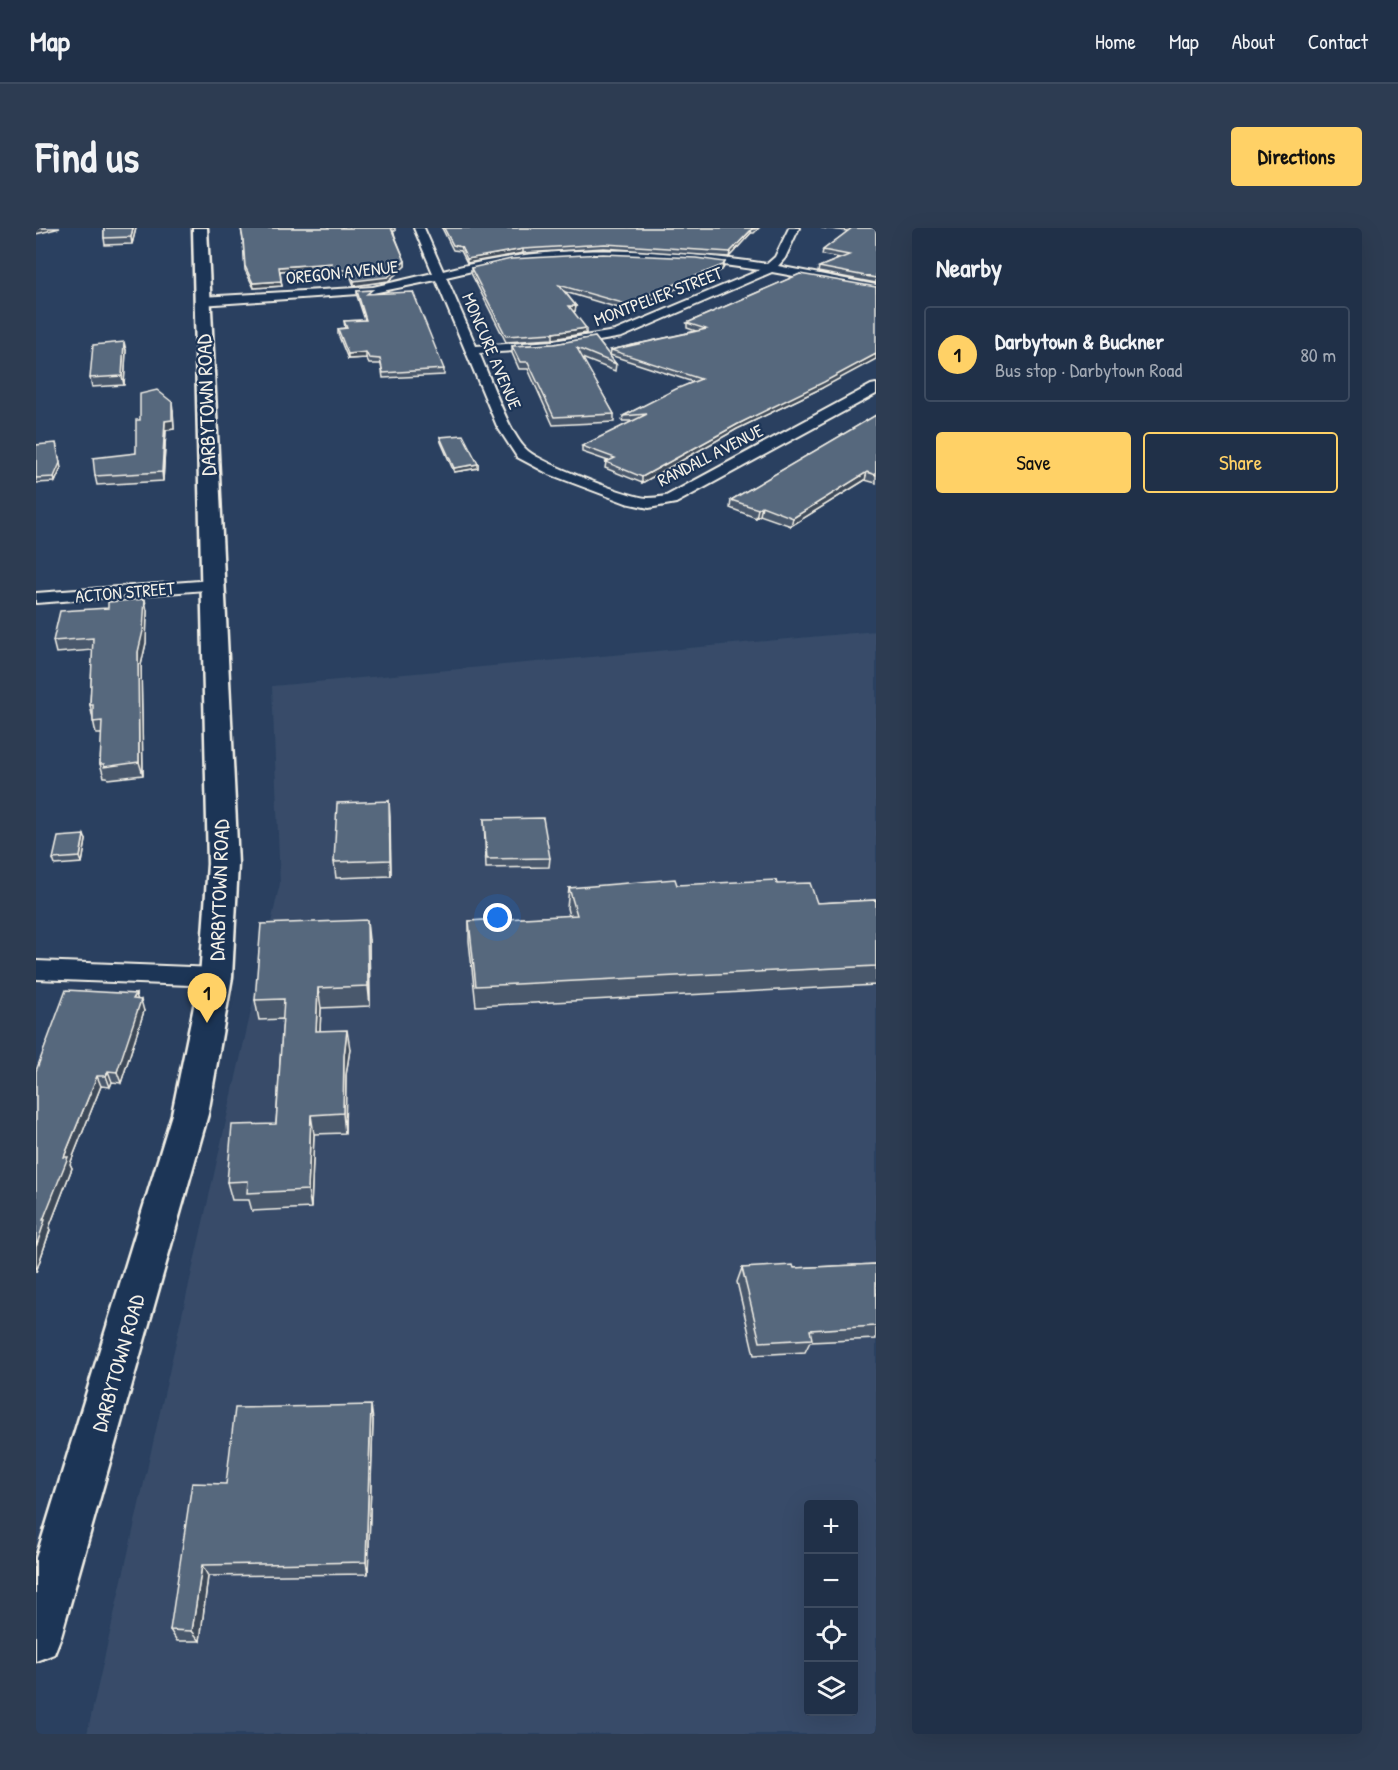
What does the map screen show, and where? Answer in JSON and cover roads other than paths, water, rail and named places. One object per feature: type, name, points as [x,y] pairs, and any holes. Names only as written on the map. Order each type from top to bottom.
[{"type":"main road","name":"DARBYTOWN ROAD","points":[[36,1636],[190,1114],[216,977],[223,864],[200,228]]},
{"type":"street","name":"MONCURE AVENUE","points":[[419,228],[504,426],[518,450],[554,471]]},
{"type":"street","points":[[772,268],[780,258],[794,228]]},
{"type":"street","name":"OREGON AVENUE","points":[[201,301],[373,290],[401,286],[438,274],[510,259],[589,253],[639,255],[772,268],[876,288]]},
{"type":"street","name":"MONTPELIER STREET","points":[[472,350],[584,342],[618,334],[772,268]]},
{"type":"street","name":"RANDALL AVENUE","points":[[554,471],[632,500],[649,503],[670,500],[876,388]]},
{"type":"street","name":"ACTON STREET","points":[[36,598],[213,585]]},
{"type":"street","points":[[36,970],[216,977]]},
{"type":"place","name":"Darbytown & Buckner","points":[[207,1023]]}]
